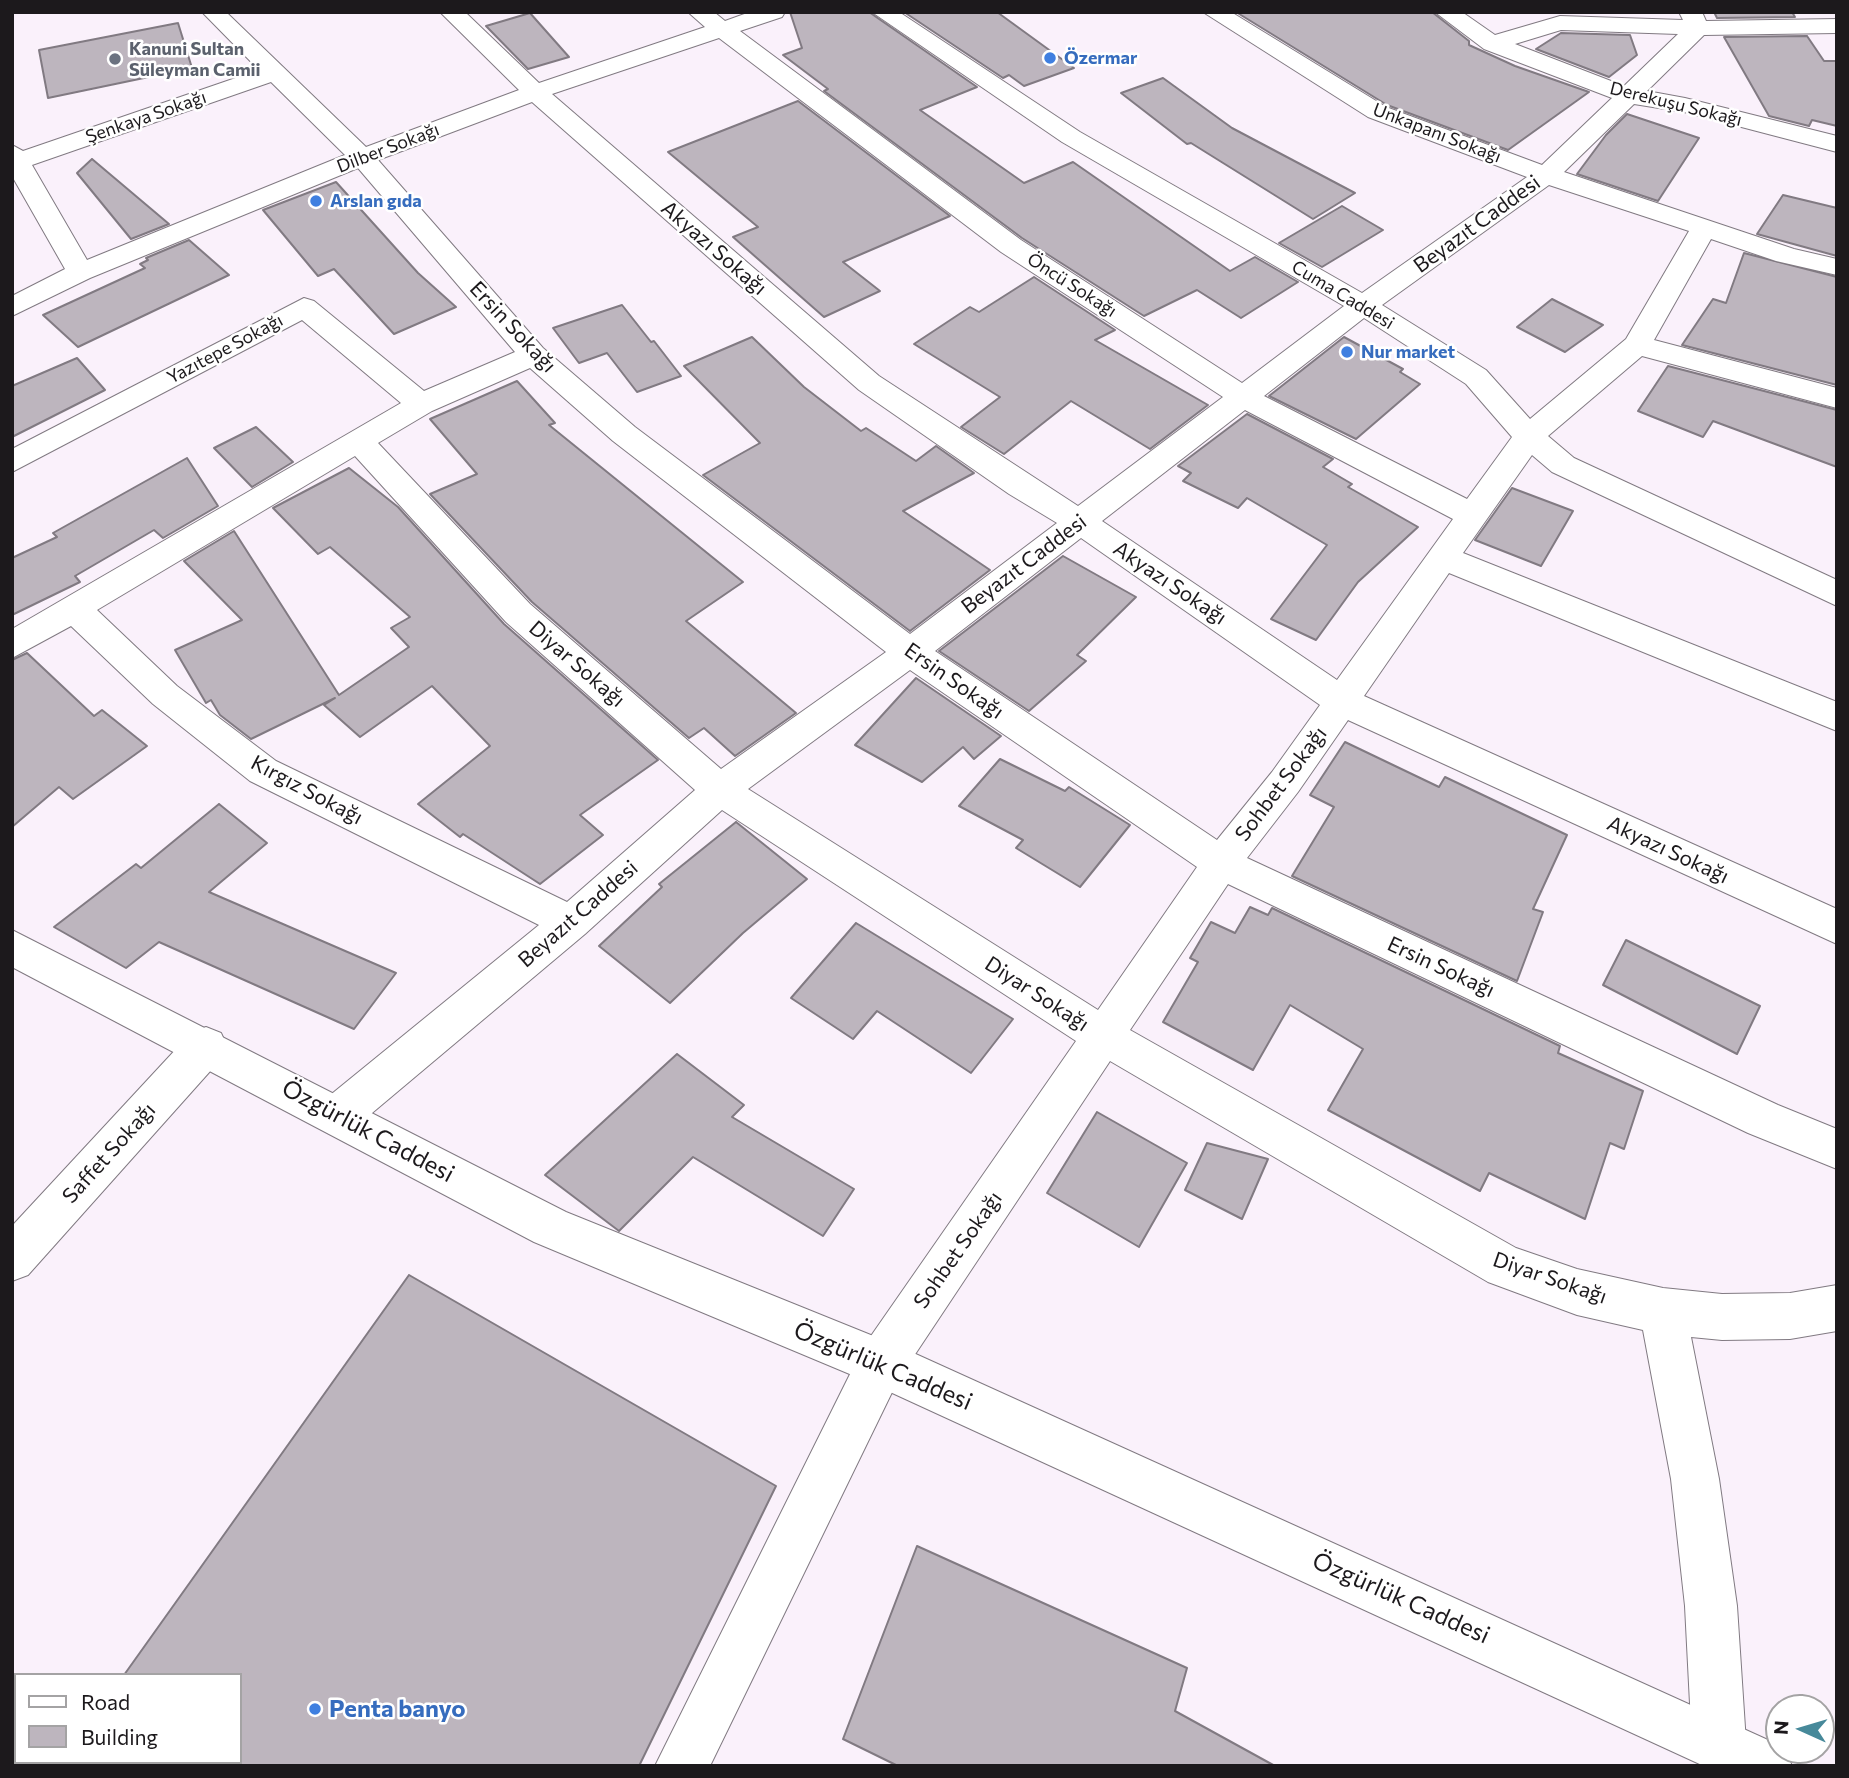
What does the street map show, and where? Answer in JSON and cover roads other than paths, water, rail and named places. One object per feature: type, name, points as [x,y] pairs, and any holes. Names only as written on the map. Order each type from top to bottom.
[{"type":"street","name":"Ersin Sokağı","points":[[213,12],[362,157],[533,355],[624,434],[910,652],[1220,863],[1763,1119],[1837,1149]]},
{"type":"street","name":"Akyazı Sokağı","points":[[451,12],[535,92],[869,383],[1020,485],[1080,522],[1341,701],[1837,927]]},
{"type":"street","name":"Dilber Sokağı","points":[[12,307],[80,272],[710,20],[774,12]]},
{"type":"street","name":"Cuma Caddesi","points":[[883,12],[1071,137],[1363,305],[1476,377],[1530,436],[1563,465],[1837,594]]},
{"type":"street","name":"Unkapanı Sokağı","points":[[1214,12],[1377,112],[1546,175],[1786,255],[1837,267]]},
{"type":"street","name":"Derekuşu Sokağı","points":[[1446,12],[1492,44],[1627,95],[1685,105],[1837,144]]},
{"type":"street","points":[[1492,44],[1557,17],[1837,26]]},
{"type":"street","name":"Öncü Sokağı","points":[[710,20],[1011,246],[1243,397],[1472,515]]},
{"type":"street","name":"Beyazıt Caddesi","points":[[338,1115],[571,922],[720,790],[910,652],[1363,305],[1546,175],[1627,95],[1694,20]]},
{"type":"street","name":"Şenkaya Sokağı","points":[[16,157],[273,73]]},
{"type":"street","points":[[16,157],[80,272]]},
{"type":"street","name":"Sohbet Sokağı","points":[[682,1766],[881,1363],[1105,1037],[1220,863],[1285,782],[1472,515],[1530,436],[1637,345],[1704,228]]},
{"type":"street","name":"Yazıtepe Sokağı","points":[[12,461],[304,307],[421,404]]},
{"type":"street","points":[[1637,345],[1837,398]]},
{"type":"street","points":[[12,645],[76,610],[421,404],[533,355]]},
{"type":"street","name":"Diyar Sokağı","points":[[358,440],[519,613],[720,790],[1105,1037],[1504,1266],[1577,1292],[1663,1311],[1722,1317],[1790,1316],[1837,1308]]},
{"type":"street","points":[[1444,558],[1837,717]]},
{"type":"street","name":"Kırgız Sokağı","points":[[76,610],[165,695],[263,771],[571,922]]},
{"type":"street","name":"Özgürlük Caddesi","points":[[12,947],[550,1227],[881,1363],[1765,1766]]},
{"type":"street","name":"Saffet Sokağı","points":[[12,1259],[205,1046]]},
{"type":"street","points":[[1663,1311],[1695,1479],[1710,1606],[1719,1743]]},
{"type":"place","name":"Özermar","points":[[1050,58]]},
{"type":"place","name":"Kanuni Sultan Süleyman Camii","points":[[115,59]]},
{"type":"place","name":"Arslan gıda","points":[[316,201]]},
{"type":"place","name":"Nur market","points":[[1347,352]]},
{"type":"place","name":"Penta banyo","points":[[315,1709]]}]
